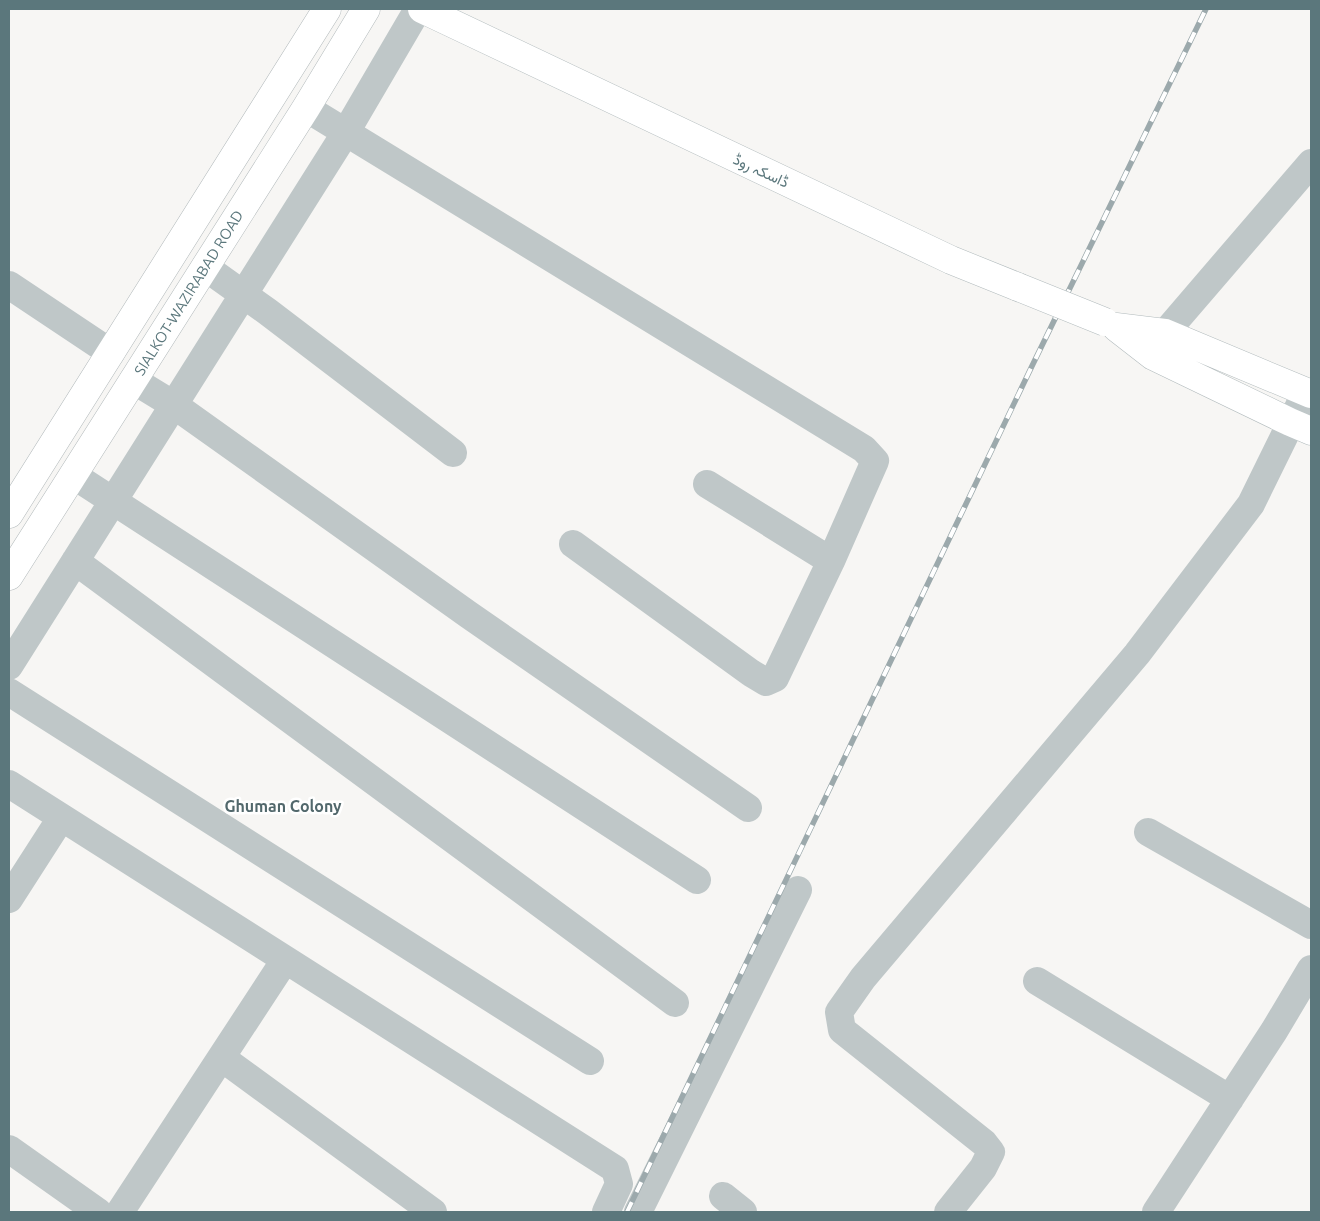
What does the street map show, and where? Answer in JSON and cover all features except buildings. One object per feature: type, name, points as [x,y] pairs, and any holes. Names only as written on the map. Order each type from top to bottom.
[{"type":"main road","points":[[9,514],[327,9]]},
{"type":"main road","name":"SIALKOT-WAZIRABAD ROAD","points":[[9,576],[306,108],[366,9]]},
{"type":"main road","name":"ڈاسکہ روڈ","points":[[422,9],[951,260],[1111,325]]},
{"type":"main road","points":[[1111,325],[1165,333],[1309,393]]},
{"type":"main road","points":[[1111,325],[1153,356],[1301,426]]},
{"type":"street","points":[[9,666],[346,132],[418,9]]},
{"type":"street","points":[[306,108],[864,449],[875,461],[831,561],[775,678],[766,682],[573,544]]},
{"type":"street","points":[[1165,333],[1311,163]]},
{"type":"street","points":[[205,267],[453,453]]},
{"type":"street","points":[[9,285],[111,353]]},
{"type":"street","points":[[133,380],[174,405],[469,615],[748,808]]},
{"type":"street","points":[[948,1212],[983,1168],[991,1152],[984,1143],[842,1030],[839,1012],[864,978],[1137,654],[1251,504],[1301,426],[1309,393]]},
{"type":"street","points":[[73,475],[697,880]]},
{"type":"street","points":[[707,484],[831,561]]},
{"type":"street","points":[[75,561],[676,1003]]},
{"type":"street","points":[[9,692],[590,1061]]},
{"type":"street","points":[[9,784],[615,1169],[619,1184],[606,1212]]},
{"type":"street","points":[[9,899],[61,818]]},
{"type":"street","points":[[1148,832],[1311,925]]},
{"type":"street","points":[[638,1212],[798,890]]},
{"type":"street","points":[[120,1212],[285,960]]},
{"type":"street","points":[[1156,1212],[1274,1031],[1302,1007],[1311,969]]},
{"type":"street","points":[[1037,981],[1230,1099]]},
{"type":"street","points":[[222,1058],[433,1212]]},
{"type":"street","points":[[9,1149],[98,1212]]},
{"type":"railway","points":[[627,1212],[1032,366],[1206,9]]},
{"type":"district","name":"Ghuman Colony","points":[[283,806]]}]
